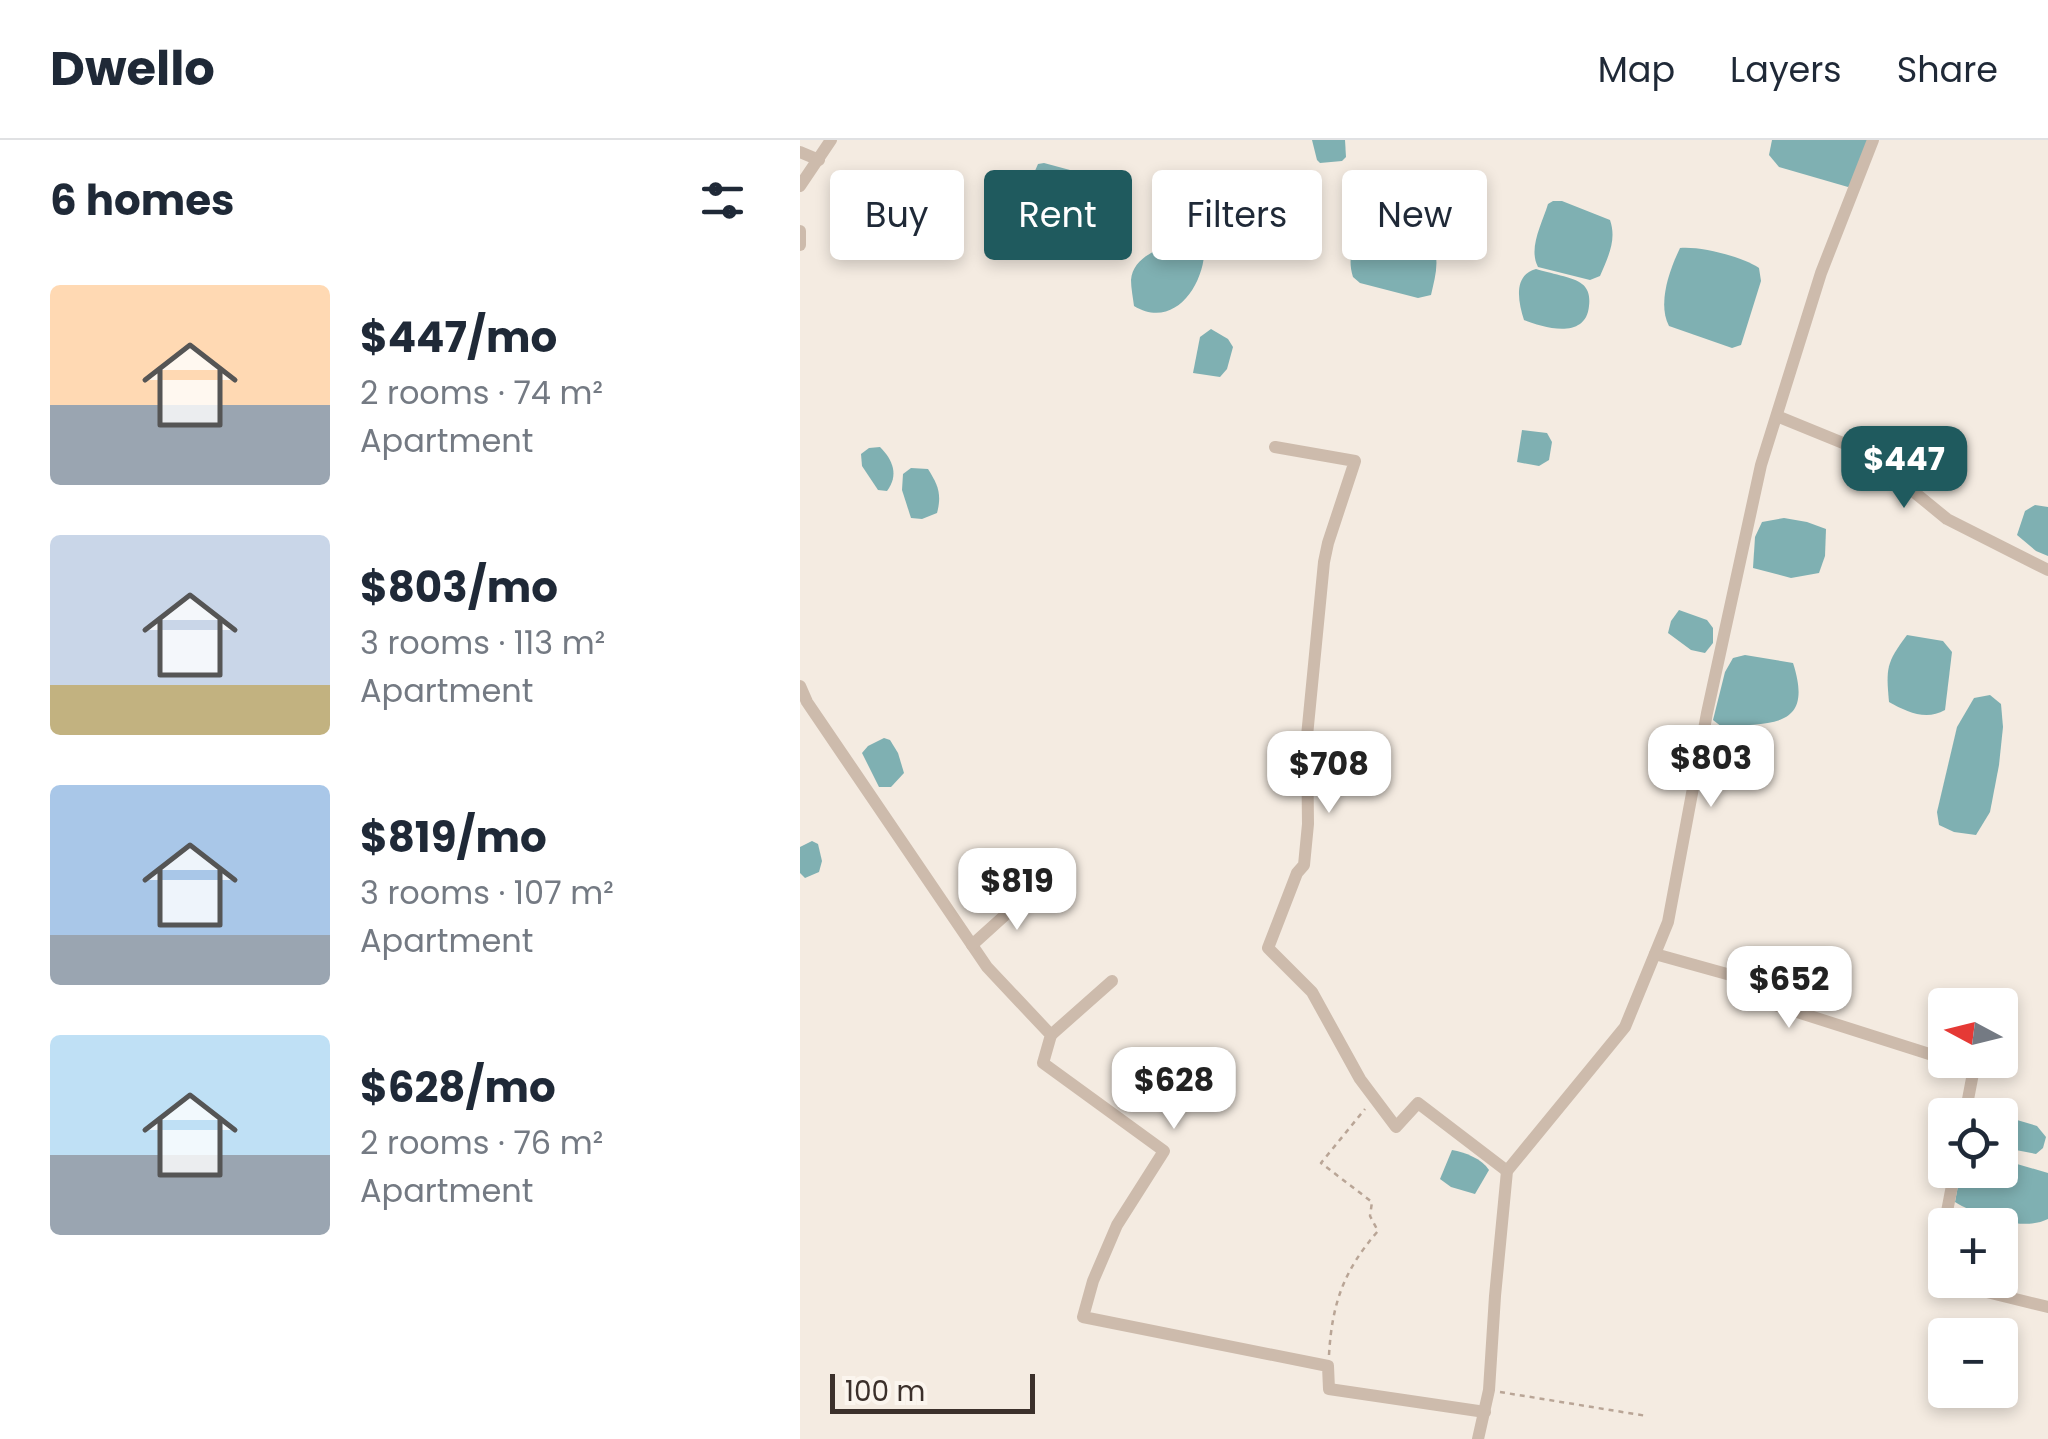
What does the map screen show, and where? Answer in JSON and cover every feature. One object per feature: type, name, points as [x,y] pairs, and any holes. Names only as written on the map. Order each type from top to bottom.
[{"type":"street","points":[[800,186],[831,140]]},
{"type":"street","points":[[1478,1439],[1489,1390],[1494,1296],[1508,1171],[1625,1027],[1668,922],[1707,714],[1761,465],[1822,273],[1873,140]]},
{"type":"street","points":[[800,152],[818,160]]},
{"type":"street","points":[[800,231],[800,245]]},
{"type":"street","points":[[1777,416],[1865,452],[1947,519],[2048,570]]},
{"type":"street","points":[[1275,447],[1355,462],[1324,562],[1307,736],[1308,824],[1304,865],[1296,872],[1268,948],[1312,992],[1360,1078],[1396,1127],[1418,1103],[1508,1171]]},
{"type":"street","points":[[800,686],[987,968],[1051,1036]]},
{"type":"street","points":[[972,945],[1033,890]]},
{"type":"street","points":[[1655,954],[1770,986],[1772,1004],[1928,1053]]},
{"type":"street","points":[[1112,981],[1051,1036],[1043,1062],[1164,1151],[1118,1225],[1093,1281],[1083,1317],[1328,1366],[1329,1389],[1485,1412]]},
{"type":"street","points":[[1952,1188],[1934,1279],[2048,1307]]},
{"type":"path","points":[[1328,1366],[1341,1287],[1378,1231],[1370,1216],[1372,1202],[1321,1163],[1374,1098]]},
{"type":"path","points":[[1489,1390],[1647,1416]]},
{"type":"water","points":[[1312,140],[1345,140],[1346,157],[1320,163]]},
{"type":"water","points":[[1772,140],[1870,140],[1848,187],[1779,167],[1769,155]]},
{"type":"water","points":[[1044,163],[1070,170],[1035,170],[1038,164]]},
{"type":"water","points":[[1553,201],[1610,220],[1612,241],[1600,276],[1590,280],[1538,267],[1534,252],[1537,236],[1548,204]]},
{"type":"water","points":[[1680,248],[1721,253],[1759,268],[1761,281],[1741,345],[1732,348],[1669,326],[1665,297]]},
{"type":"water","points":[[1152,253],[1152,260],[1203,260],[1195,284],[1176,307],[1150,312],[1134,306],[1133,271]]},
{"type":"water","points":[[1436,260],[1431,295],[1418,298],[1360,283],[1353,277],[1351,261]]},
{"type":"water","points":[[1536,269],[1584,286],[1589,306],[1580,324],[1563,329],[1524,320],[1519,297],[1521,283]]},
{"type":"water","points":[[1211,329],[1228,339],[1233,347],[1227,369],[1220,377],[1193,373],[1200,337]]},
{"type":"water","points":[[1522,430],[1547,433],[1552,442],[1549,460],[1539,466],[1517,462]]},
{"type":"water","points":[[880,447],[893,468],[887,491],[878,490],[862,466],[861,454]]},
{"type":"water","points":[[911,468],[928,469],[938,490],[937,513],[922,519],[911,518],[902,490],[903,474]]},
{"type":"water","points":[[2035,505],[2048,507],[2048,556],[2017,535],[2025,511]]},
{"type":"water","points":[[1784,518],[1826,529],[1825,556],[1819,573],[1791,578],[1753,568],[1755,537],[1762,522]]},
{"type":"water","points":[[1679,610],[1707,620],[1713,628],[1713,643],[1705,653],[1691,650],[1668,633]]},
{"type":"water","points":[[1907,635],[1943,641],[1952,652],[1945,710],[1917,714],[1889,702],[1889,666]]},
{"type":"water","points":[[1745,655],[1793,663],[1798,701],[1783,719],[1722,727],[1713,720],[1725,672],[1733,658]]},
{"type":"water","points":[[1990,695],[2001,704],[2003,727],[1990,812],[1976,835],[1954,832],[1939,825],[1937,812],[1957,727],[1974,698]]},
{"type":"water","points":[[884,738],[890,740],[898,753],[904,773],[891,787],[879,787],[862,753]]},
{"type":"water","points":[[812,841],[818,844],[822,861],[819,872],[805,878],[800,873],[800,847]]},
{"type":"water","points":[[2018,1120],[2037,1126],[2046,1137],[2036,1154],[2018,1150]]},
{"type":"water","points":[[1452,1150],[1473,1157],[1489,1170],[1475,1194],[1451,1187],[1440,1179]]},
{"type":"water","points":[[2018,1164],[2048,1173],[2048,1219],[2037,1223],[2018,1223],[2018,1208],[1968,1208],[1955,1202],[1958,1188],[2018,1188]]}]
